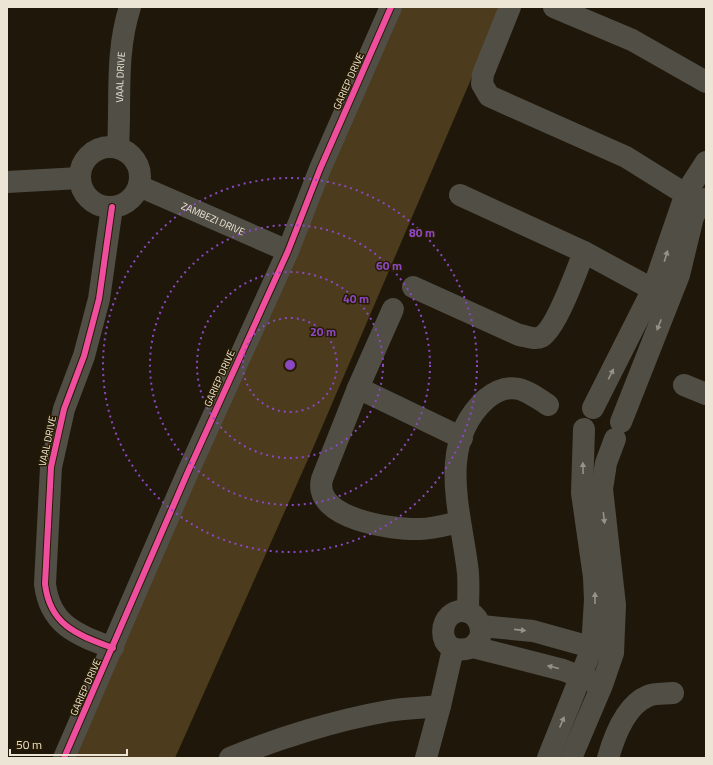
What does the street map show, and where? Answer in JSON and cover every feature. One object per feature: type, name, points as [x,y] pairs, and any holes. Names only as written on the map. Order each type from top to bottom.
[{"type":"street","name":"VAAL DRIVE","points":[[118,148],[119,72],[123,35],[130,7]]},
{"type":"street","name":"GARIEP DRIVE","points":[[64,758],[186,474],[288,251],[320,169],[391,7]]},
{"type":"street","points":[[510,7],[483,74],[482,84],[489,96],[626,157],[700,199]]},
{"type":"street","points":[[554,7],[632,40],[706,82]]},
{"type":"street","points":[[107,148],[118,148],[127,152],[134,158],[140,176],[139,186],[131,198],[125,203],[112,207],[104,206],[90,199],[85,193],[80,178],[82,167],[88,158],[96,151],[107,148]]},
{"type":"street","points":[[548,758],[592,648],[595,600],[594,577],[582,493],[585,417],[593,408],[683,262],[693,217],[700,199],[706,162]]},
{"type":"street","points":[[7,182],[80,178]]},
{"type":"street","name":"ZAMBEZI DRIVE","points":[[139,186],[288,251]]},
{"type":"street","points":[[460,195],[584,252],[662,294]]},
{"type":"street","name":"VAAL DRIVE","points":[[112,207],[99,300],[84,356],[64,410],[51,467],[45,584],[46,596],[52,609],[63,624],[80,636],[112,648]]},
{"type":"street","points":[[413,287],[520,335],[535,338],[541,337],[548,330],[558,312],[584,252]]},
{"type":"street","points":[[571,758],[602,685],[613,653],[615,605],[602,489],[606,463],[618,431],[662,294]]},
{"type":"street","points":[[393,309],[358,388],[322,479],[321,485],[323,495],[327,502],[337,510],[360,519],[396,528],[421,529],[459,522]]},
{"type":"street","points":[[684,385],[706,394]]},
{"type":"street","points":[[426,758],[440,706],[463,648],[480,638],[474,619],[459,522],[455,474],[457,451],[476,409],[500,390],[514,387],[523,390],[548,405]]},
{"type":"street","points":[[358,388],[462,438]]},
{"type":"street","points":[[584,429],[591,440],[596,443],[603,444],[618,431],[619,416],[607,407],[593,408]]},
{"type":"street","points":[[602,685],[563,670],[463,648],[444,641],[442,630],[444,624],[446,619],[456,612],[474,619],[533,631],[613,653]]},
{"type":"street","points":[[608,758],[627,712],[635,704],[649,695],[673,693]]},
{"type":"street","points":[[230,758],[308,732],[360,717],[389,711],[440,706]]},
{"type":"shaded area","points":[[389,7],[502,7],[313,448],[175,758],[65,758]]},
{"type":"cycle path","points":[[64,758],[187,474],[288,251],[320,169],[391,7]]},
{"type":"cycle path","points":[[112,207],[99,299],[84,356],[64,409],[51,467],[45,584],[48,598],[59,619],[77,633],[113,648]]}]
